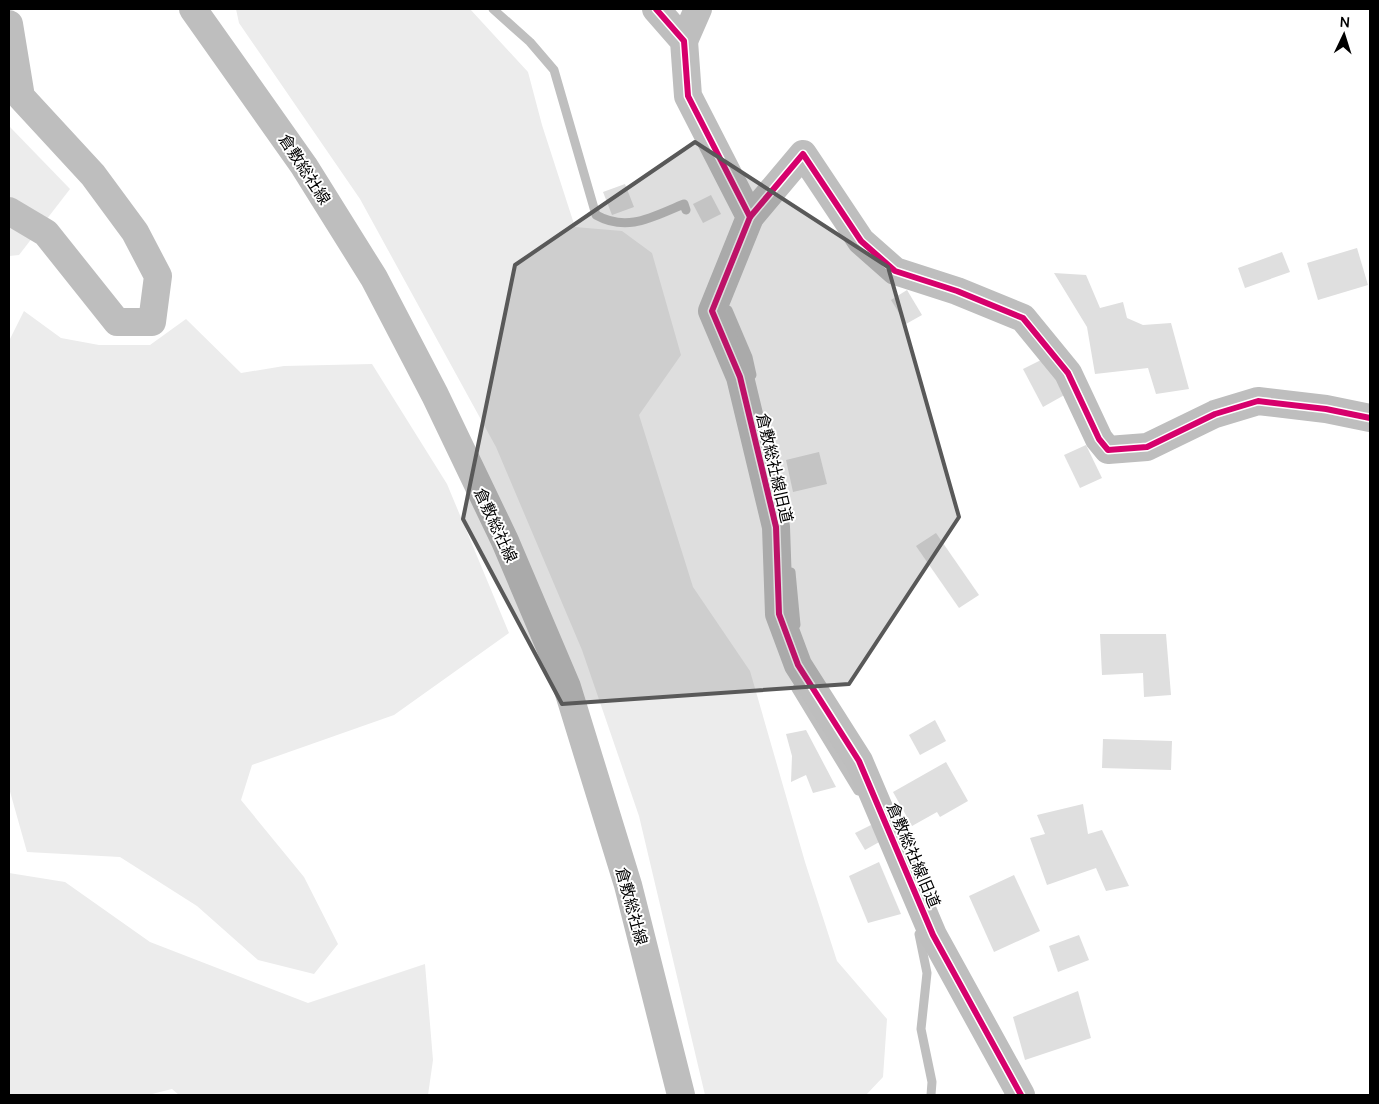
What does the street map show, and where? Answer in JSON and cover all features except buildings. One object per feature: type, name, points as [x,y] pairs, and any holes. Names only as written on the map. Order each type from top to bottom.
[{"type":"street","name":"倉敷総社線","points":[[193,9],[304,166],[374,278],[435,395],[504,541],[566,687],[628,885],[681,1095]]},
{"type":"street","points":[[656,9],[684,41]]},
{"type":"street","points":[[698,9],[684,41],[688,96],[750,217]]},
{"type":"street","points":[[9,24],[21,97],[93,175],[135,232],[158,276],[152,322],[117,322],[46,233],[9,211]]},
{"type":"street","name":"倉敷総社線旧道","points":[[1021,1095],[933,935],[859,761],[798,665],[779,614],[776,527],[740,377],[712,311],[750,217],[804,154],[861,241],[895,271],[958,290],[1022,318],[1068,373],[1099,439],[1108,450],[1147,447],[1216,414],[1258,401],[1326,409],[1370,418]]},
{"type":"highlighted area","points":[[695,142],[888,267],[959,517],[849,684],[562,704],[463,519],[515,265]]},
{"type":"shaded area","points":[[236,9],[470,9],[528,72],[542,125],[575,227],[622,231],[652,253],[681,355],[639,415],[693,587],[750,671],[805,862],[837,961],[887,1019],[883,1077],[866,1095],[705,1095],[639,816],[582,650],[496,447],[360,199],[239,23]]},
{"type":"shaded area","points":[[9,126],[70,189],[19,255],[9,256]]},
{"type":"shaded area","points":[[24,311],[61,338],[99,345],[150,345],[186,319],[241,373],[284,366],[372,364],[447,484],[509,633],[394,715],[252,765],[241,800],[304,877],[338,944],[314,974],[258,960],[197,906],[120,857],[27,852],[9,788],[9,341]]},
{"type":"shaded area","points":[[9,873],[65,882],[150,942],[308,1003],[425,964],[433,1060],[428,1095],[179,1095],[172,1089],[148,1095],[9,1095]]},
{"type":"waterway","points":[[493,9],[530,42],[554,70],[596,215],[619,223],[630,223],[651,218],[684,204],[686,210]]},
{"type":"waterway","points":[[728,310],[748,357],[752,375]]},
{"type":"waterway","points":[[791,572],[796,625]]},
{"type":"waterway","points":[[796,689],[858,791]]},
{"type":"waterway","points":[[919,934],[927,973],[921,1029],[932,1082],[931,1095]]},
{"type":"cycle path","points":[[656,9],[684,41],[688,96],[750,217],[712,311],[740,377],[776,527],[779,614],[798,665],[859,761],[933,935],[1021,1095]]},
{"type":"cycle path","points":[[750,217],[803,154],[861,241],[895,271],[957,291],[1023,318],[1068,373],[1099,439],[1108,450],[1147,447],[1215,414],[1258,401],[1326,409],[1370,418]]}]
